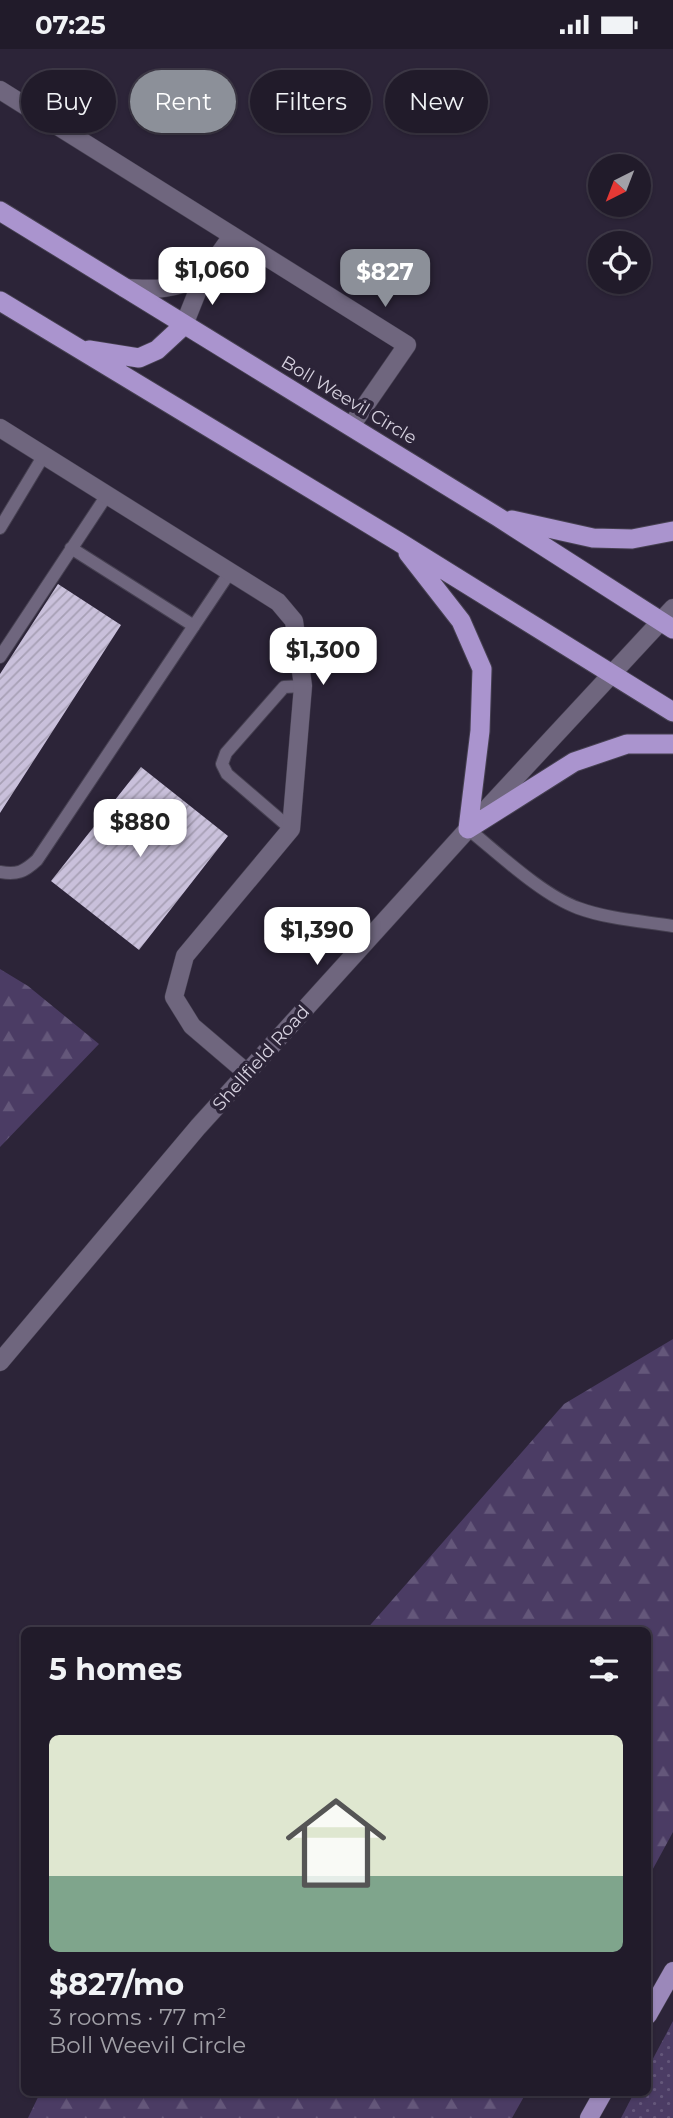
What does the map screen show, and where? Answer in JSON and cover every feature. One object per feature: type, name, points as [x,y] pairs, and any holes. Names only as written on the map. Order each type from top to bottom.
[{"type":"highway","name":"Boll Weevil Circle","points":[[0,211],[669,620]]},
{"type":"highway","points":[[0,301],[673,712]]},
{"type":"highway","points":[[78,348],[139,358],[157,350],[184,325]]},
{"type":"highway","points":[[498,517],[593,538],[632,539],[673,531]]},
{"type":"highway","points":[[399,543],[461,621],[482,669],[480,731],[468,829]]},
{"type":"highway","points":[[468,829],[574,762],[627,744],[673,744]]},
{"type":"main road","points":[[651,2010],[673,1971]]},
{"type":"main road","points":[[589,2118],[601,2096]]},
{"type":"street","points":[[0,90],[407,345],[351,426]]},
{"type":"street","points":[[184,325],[204,275],[232,236]]},
{"type":"street","points":[[124,288],[154,290],[183,286],[204,275]]},
{"type":"street","points":[[0,428],[278,602],[294,621],[303,687],[291,829],[185,956],[174,997],[192,1026],[247,1073]]},
{"type":"street","name":"Shellfield Road","points":[[0,1361],[198,1127],[468,829],[612,675],[669,620]]},
{"type":"lane","points":[[2,522],[44,456]]},
{"type":"lane","points":[[0,657],[107,495]]},
{"type":"lane","points":[[71,548],[194,626]]},
{"type":"lane","points":[[0,872],[12,874],[24,871],[37,860],[230,572]]},
{"type":"lane","points":[[291,829],[227,774],[222,764],[226,753],[284,687],[303,687]]},
{"type":"lane","points":[[468,829],[547,891],[575,907],[608,917],[673,926]]},
{"type":"green space","points":[[0,969],[28,986],[99,1044],[0,1147]]},
{"type":"green space","points":[[673,1339],[673,1832],[651,1872],[651,1627],[369,1627],[564,1404]]},
{"type":"green space","points":[[673,2021],[673,2118],[621,2118],[632,2096],[651,2096],[651,2062]]},
{"type":"green space","points":[[39,2096],[524,2096],[512,2118],[28,2118]]},
{"type":"building","points":[[58,584],[121,625],[0,813],[0,674]]},
{"type":"building","points":[[141,767],[228,836],[139,950],[51,881]]}]
